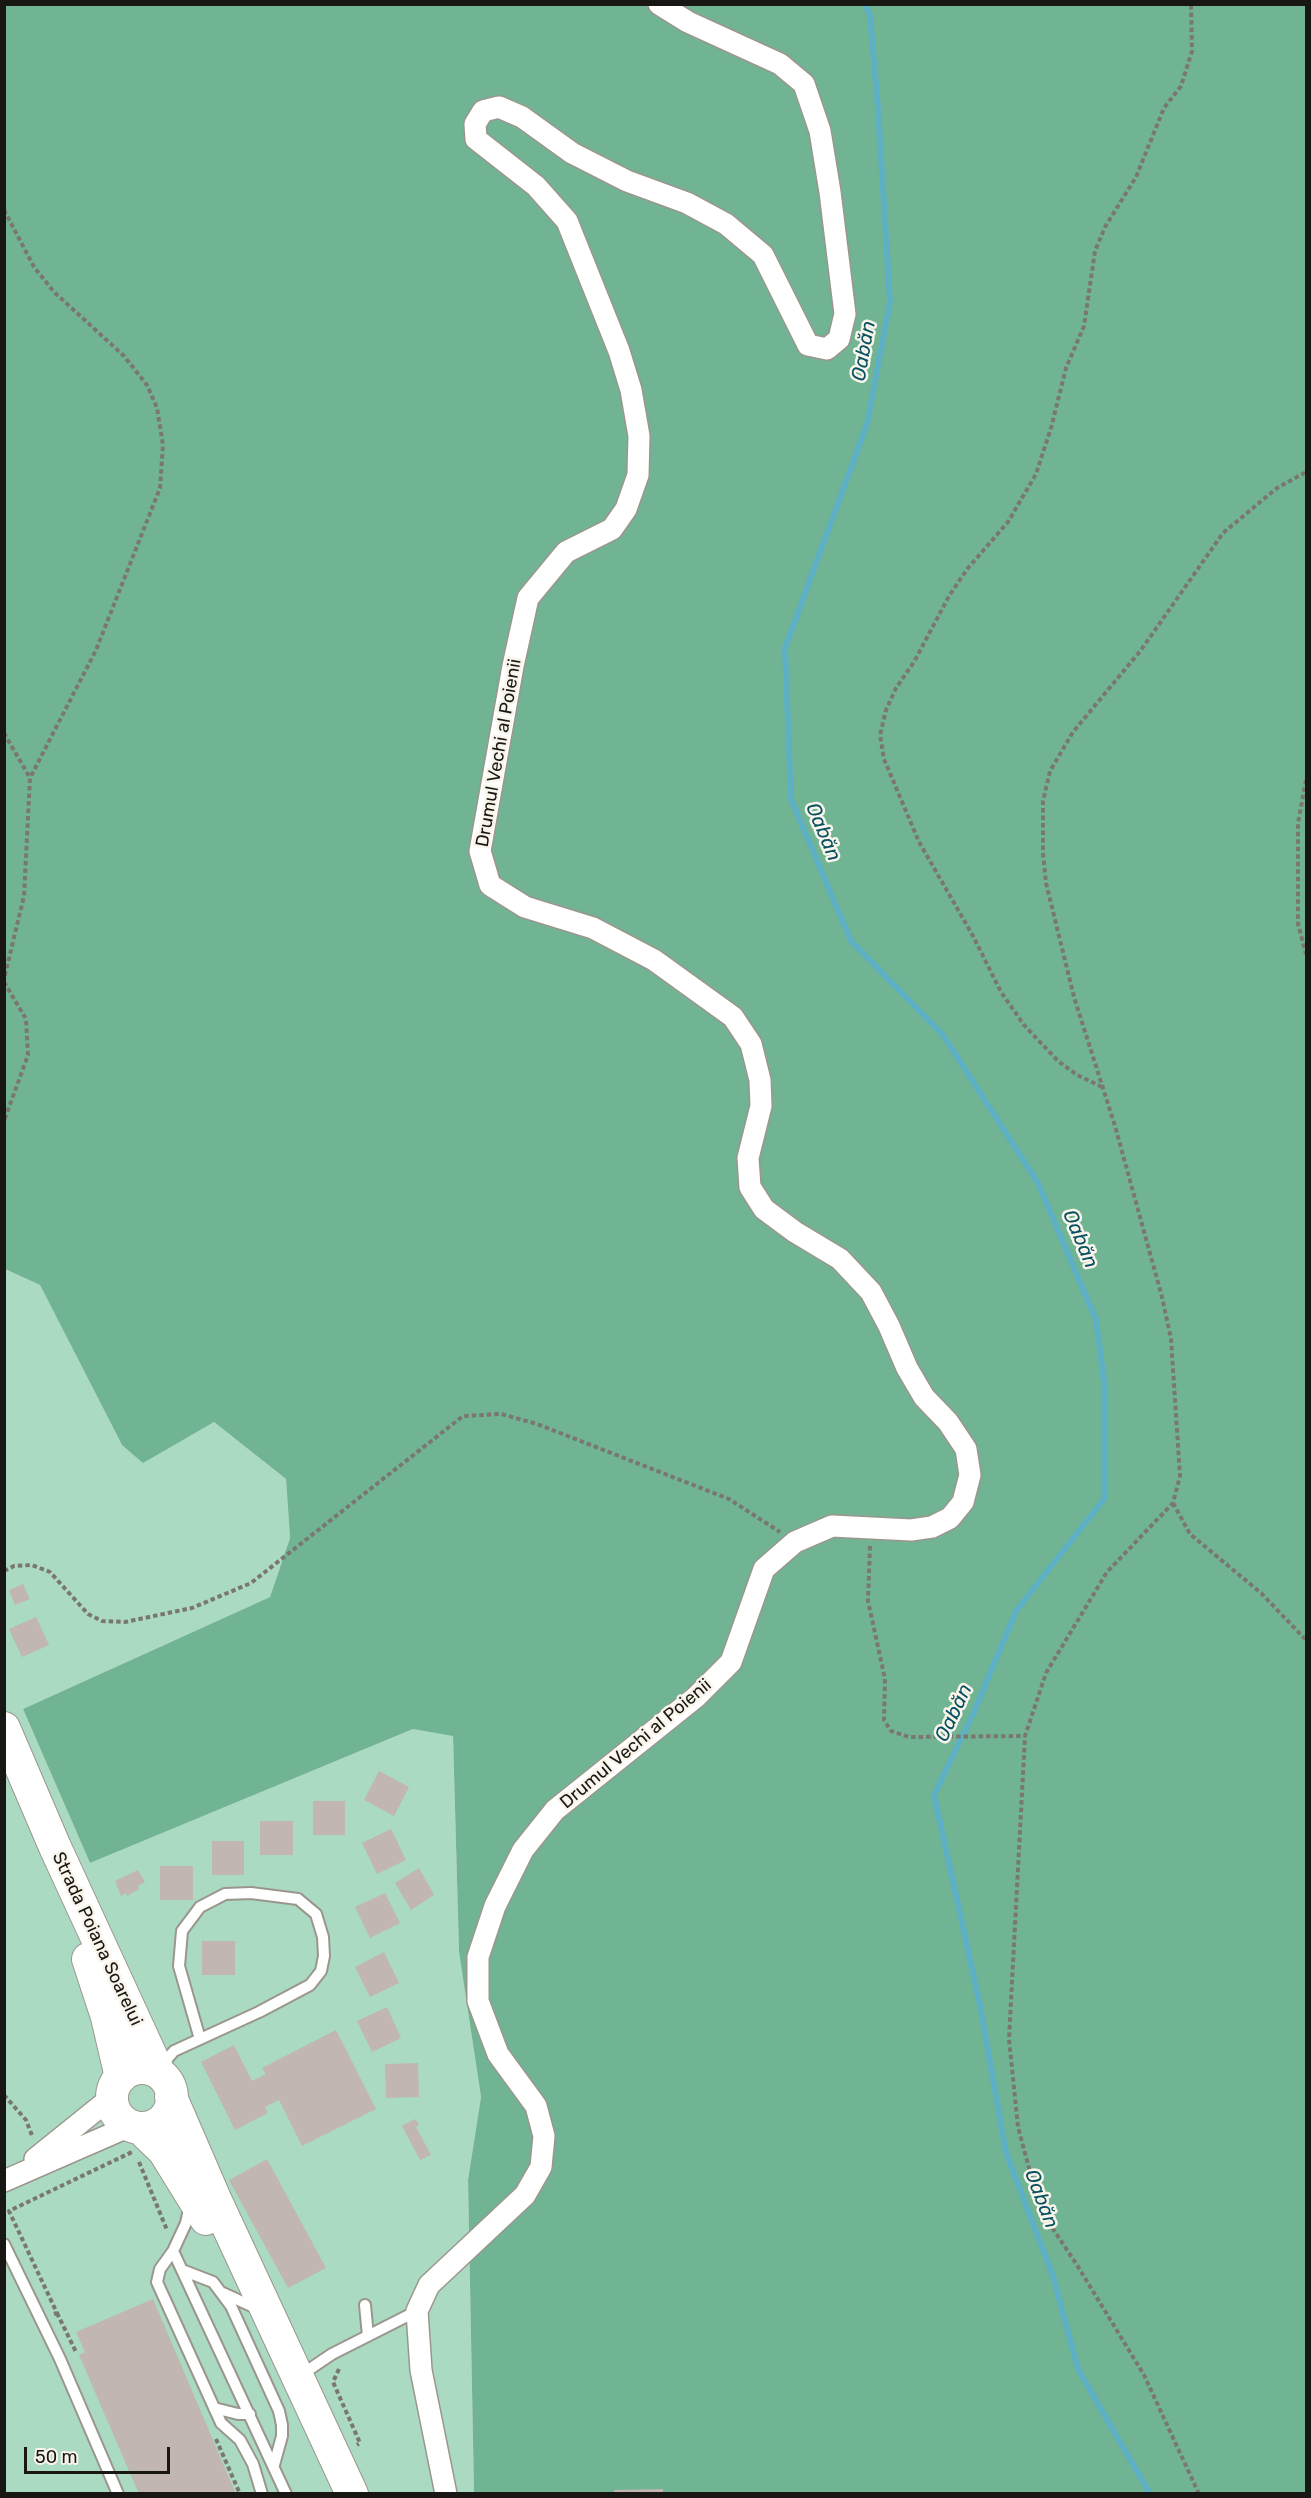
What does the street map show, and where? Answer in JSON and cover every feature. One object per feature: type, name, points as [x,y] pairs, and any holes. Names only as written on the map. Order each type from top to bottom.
[{"type":"main road","name":"Strada Poiana Soarelui","points":[[4,1728],[36,1804],[165,2082],[282,2345],[352,2493]]},
{"type":"main road","name":"Strada Poiana Soarelui","points":[[36,1804],[107,2018],[116,2087]]},
{"type":"main road","points":[[144,2068],[165,2082],[166,2116],[150,2127],[135,2127],[116,2114],[116,2087],[136,2069],[144,2068]]},
{"type":"main road","name":"Strada Poiana Soarelui","points":[[135,2127],[164,2151],[282,2345]]},
{"type":"street","name":"Drumul Vechi al Poienii","points":[[446,2493],[421,2370],[417,2311],[429,2285],[525,2195],[541,2167],[544,2136],[536,2106],[498,2054],[478,2001],[478,1957],[495,1906],[523,1850],[555,1810],[696,1697],[731,1662],[764,1569],[795,1542],[832,1526],[911,1530],[932,1527],[950,1518],[963,1502],[970,1475],[966,1449],[948,1422],[924,1397],[907,1368],[871,1292],[840,1259],[795,1232],[764,1209],[750,1187],[748,1158],[761,1106],[760,1080],[751,1044],[733,1017],[654,960],[593,928],[525,907],[490,885],[480,851],[513,666],[528,598],[566,552],[612,529],[626,508],[638,475],[639,436],[631,390],[619,351],[567,221],[536,186],[476,139],[475,124],[483,111],[499,107],[522,117],[572,153],[627,181],[687,203],[726,224],[763,255],[808,345],[827,349],[839,339],[843,322],[844,304],[830,192],[820,131],[804,84],[780,64],[688,22],[659,4]]},
{"type":"street","points":[[6,2180],[40,2156],[116,2087]]},
{"type":"street","points":[[6,2180],[135,2127]]},
{"type":"lane","points":[[165,2082],[167,2059],[174,2051],[200,2039],[310,1985],[321,1971],[324,1956],[323,1937],[316,1914],[298,1899],[251,1893],[225,1894],[200,1907],[182,1931],[179,1966],[200,2039]]},
{"type":"lane","points":[[192,2196],[186,2223],[173,2251],[160,2270],[157,2282],[221,2423],[240,2440],[253,2464],[262,2493]]},
{"type":"lane","points":[[4,2244],[42,2320],[118,2493]]},
{"type":"lane","points":[[173,2251],[286,2493]]},
{"type":"lane","points":[[182,2270],[213,2282],[231,2306],[279,2411],[282,2436],[274,2465]]},
{"type":"lane","points":[[223,2293],[261,2311]]},
{"type":"lane","points":[[365,2305],[368,2336]]},
{"type":"lane","points":[[298,2377],[332,2354],[417,2311]]},
{"type":"lane","points":[[214,2408],[238,2414],[250,2414]]},
{"type":"path","points":[[1102,1087],[1077,1076],[1058,1061],[1024,1025],[1002,992],[919,842],[884,759],[880,735],[886,711],[896,688],[914,662],[949,596],[968,568],[1008,522],[1036,474],[1051,428],[1066,368],[1084,326],[1095,251],[1105,227],[1136,177],[1164,108],[1181,86],[1184,77],[1192,51],[1191,4]]},
{"type":"path","points":[[4,210],[34,267],[54,292],[124,356],[147,386],[157,408],[163,445],[160,488],[100,640],[30,778],[24,896],[4,981],[26,1019],[28,1055],[4,1121]]},
{"type":"path","points":[[1199,2493],[1144,2375],[1040,2209],[1018,2127],[1009,2039],[1025,1736],[1046,1673],[1107,1572],[1173,1503],[1180,1476],[1171,1340],[1162,1297],[1074,997],[1046,883],[1042,853],[1043,801],[1050,771],[1073,732],[1141,650],[1222,533],[1277,488],[1306,472]]},
{"type":"path","points":[[4,734],[30,778]]},
{"type":"path","points":[[1306,780],[1298,823],[1298,924],[1306,954]]},
{"type":"path","points":[[4,1570],[14,1566],[32,1566],[50,1572],[88,1614],[102,1621],[125,1622],[192,1608],[251,1583],[462,1416],[501,1414],[537,1424],[729,1499],[795,1542]]},
{"type":"path","points":[[1173,1503],[1190,1534],[1261,1593],[1306,1640]]},
{"type":"path","points":[[871,1527],[868,1601],[885,1679],[884,1720],[891,1731],[909,1737],[1025,1736]]},
{"type":"path","points":[[4,2095],[26,2120],[40,2156]]},
{"type":"path","points":[[76,2352],[9,2211],[134,2151],[167,2230],[163,2241]]},
{"type":"path","points":[[42,2320],[57,2313]]},
{"type":"green space","points":[[5,5],[1306,5],[1306,2493],[474,2493],[468,2180],[481,2097],[459,1952],[453,1736],[413,1729],[90,1863],[23,1709],[270,1597],[290,1538],[286,1479],[214,1422],[143,1463],[122,1445],[40,1285],[5,1269]]},
{"type":"green space","points":[[5,1269],[40,1285],[122,1445],[214,1422],[286,1479],[290,1538],[270,1597],[23,1709],[90,1863],[413,1729],[453,1735],[459,1952],[481,2097],[468,2180],[474,2493],[5,2494]]},
{"type":"building","points":[[23,1584],[30,1599],[15,1605],[9,1590]]},
{"type":"building","points":[[36,1617],[49,1645],[22,1657],[9,1629]]},
{"type":"building","points":[[379,1771],[409,1787],[394,1816],[364,1800]]},
{"type":"building","points":[[313,1801],[345,1801],[345,1835],[313,1835]]},
{"type":"building","points":[[260,1821],[293,1821],[293,1855],[260,1855]]},
{"type":"building","points":[[391,1829],[406,1860],[377,1874],[362,1843]]},
{"type":"building","points":[[212,1841],[244,1841],[244,1875],[212,1875]]},
{"type":"building","points":[[160,1866],[193,1866],[193,1900],[160,1900]]},
{"type":"building","points":[[419,1868],[434,1895],[411,1910],[395,1883]]},
{"type":"building","points":[[138,1870],[145,1882],[138,1886],[139,1889],[127,1896],[126,1893],[121,1896],[115,1881]]},
{"type":"building","points":[[385,1893],[400,1923],[370,1938],[355,1907]]},
{"type":"building","points":[[202,1941],[235,1941],[235,1975],[202,1975]]},
{"type":"building","points":[[384,1952],[399,1983],[370,1997],[355,1967]]},
{"type":"building","points":[[387,2007],[401,2038],[372,2052],[357,2021]]},
{"type":"building","points":[[336,2030],[376,2109],[302,2146],[279,2100],[265,2107],[268,2113],[235,2130],[201,2062],[234,2045],[252,2081],[266,2074],[262,2068]]},
{"type":"building","points":[[418,2063],[419,2097],[386,2098],[385,2064]]},
{"type":"building","points":[[415,2119],[419,2125],[416,2127],[431,2155],[420,2160],[402,2126]]},
{"type":"building","points":[[267,2159],[326,2268],[288,2288],[229,2180]]},
{"type":"building","points":[[153,2299],[236,2494],[139,2494],[79,2355],[85,2352],[76,2332]]},
{"type":"building","points":[[663,2489],[663,2494],[614,2494],[614,2490]]},
{"type":"waterway","name":"Oabăn","points":[[865,4],[870,15],[878,109],[890,302],[867,424],[785,648],[791,799],[851,941],[943,1035],[1038,1183],[1096,1320],[1104,1381],[1104,1499],[1016,1611],[974,1712],[934,1795],[980,2005],[1006,2153],[1053,2276],[1078,2369],[1150,2494]]}]
